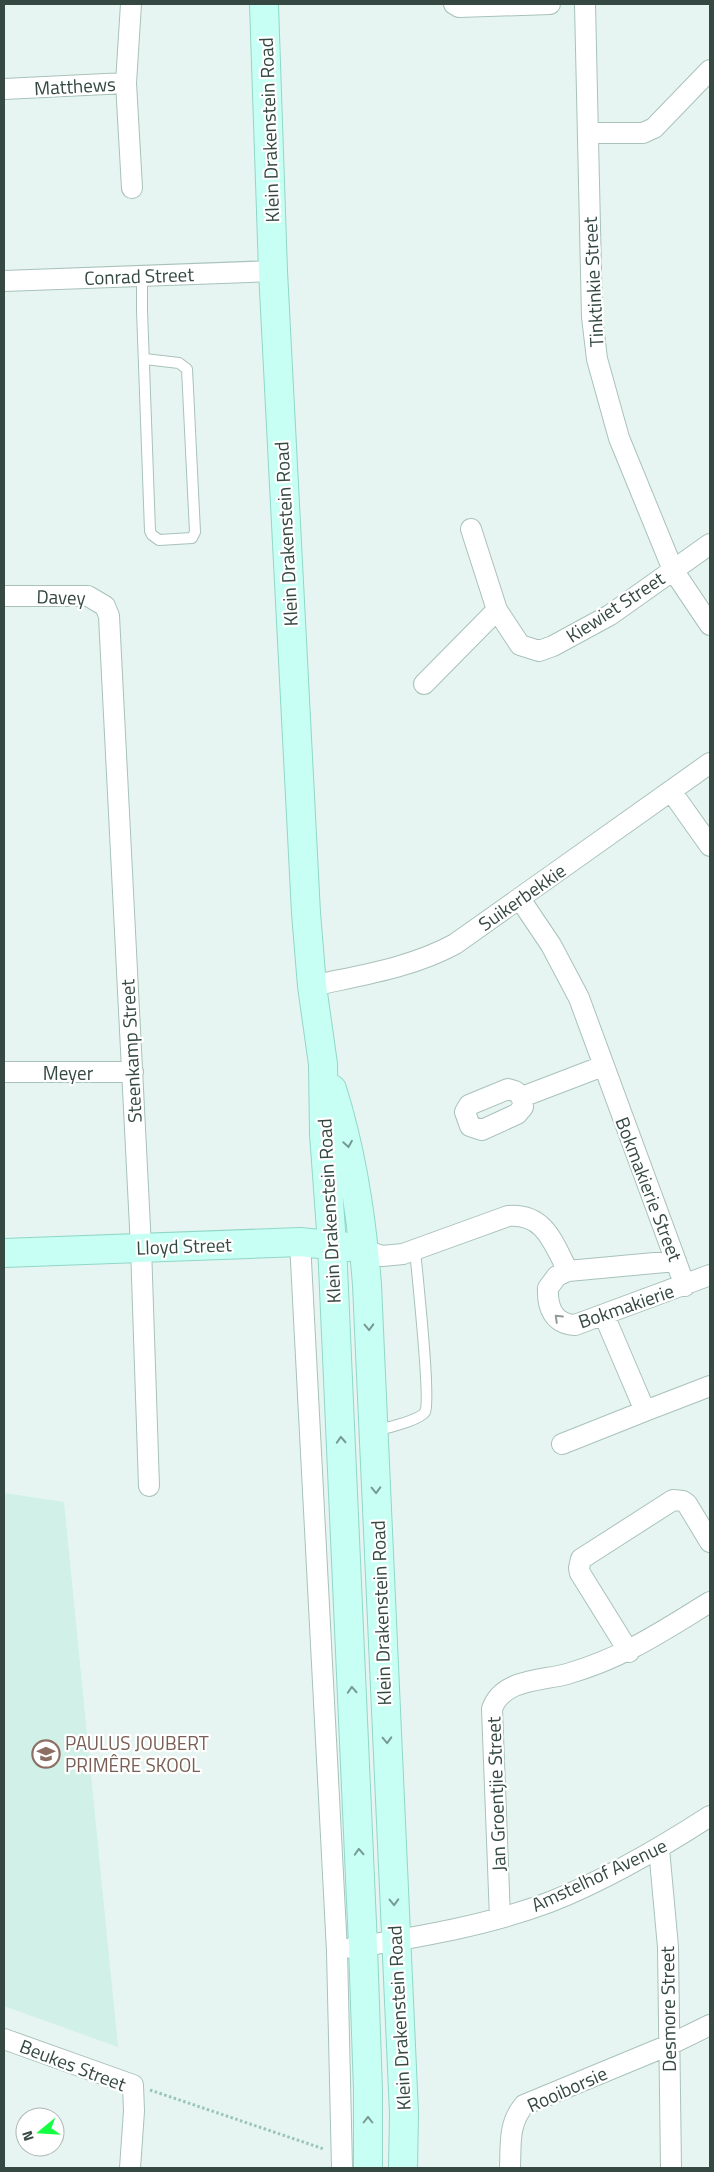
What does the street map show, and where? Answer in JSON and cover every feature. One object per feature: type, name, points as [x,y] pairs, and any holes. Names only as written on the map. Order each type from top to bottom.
[{"type":"main road","name":"Klein Drakenstein Road","points":[[264,4],[273,271],[306,913],[312,986],[323,1064],[324,1134],[332,1244],[363,1946],[368,2091],[368,2168]]},
{"type":"main road","name":"Klein Drakenstein Road","points":[[323,1064],[346,1132],[364,1250],[404,2113],[403,2168]]},
{"type":"main road","name":"Lloyd Street","points":[[4,1252],[300,1242],[332,1244],[364,1250]]},
{"type":"street","name":"Matthews","points":[[4,89],[126,83],[131,4]]},
{"type":"street","points":[[454,4],[459,7],[550,4]]},
{"type":"street","name":"Tinktinkie Street","points":[[585,4],[592,317],[597,359],[619,438],[673,570],[710,625]]},
{"type":"street","points":[[589,133],[643,132],[650,130],[659,125],[710,70]]},
{"type":"street","points":[[126,83],[132,188]]},
{"type":"street","name":"Conrad Street","points":[[4,281],[273,271]]},
{"type":"street","name":"Kiewiet Street","points":[[471,529],[497,610],[520,644],[539,651],[554,646],[610,615],[710,544]]},
{"type":"street","name":"Davey","points":[[4,596],[88,596],[104,606],[109,616]]},
{"type":"street","points":[[424,684],[497,610]]},
{"type":"street","name":"Steenkamp Street","points":[[109,616],[133,1072],[149,1486]]},
{"type":"street","name":"Suikerbekkie","points":[[312,986],[403,966],[432,956],[455,944],[710,763]]},
{"type":"street","points":[[671,790],[710,846]]},
{"type":"street","name":"Bokmakierie Street","points":[[520,899],[568,975],[579,998],[685,1286],[710,1275]]},
{"type":"street","points":[[522,1097],[603,1066]]},
{"type":"street","name":"Meyer","points":[[4,1072],[133,1072]]},
{"type":"street","points":[[364,1250],[382,1256],[415,1250],[508,1216],[520,1215],[529,1217],[539,1224],[551,1239],[568,1271]]},
{"type":"street","points":[[300,1242],[337,1950],[341,2161]]},
{"type":"street","name":"Bokmakierie","points":[[676,1262],[568,1271],[557,1276],[548,1288],[550,1308],[556,1318],[565,1325],[575,1325],[685,1286]]},
{"type":"street","points":[[604,1315],[645,1411]]},
{"type":"street","points":[[562,1444],[710,1386]]},
{"type":"street","points":[[629,1652],[580,1573],[581,1559],[673,1500],[683,1501],[687,1504],[710,1542]]},
{"type":"street","name":"Jan Groentjie Street","points":[[500,1918],[492,1709],[495,1700],[507,1689],[586,1668],[629,1652],[710,1602]]},
{"type":"street","name":"Amstelhof Avenue","points":[[337,1950],[395,1941],[500,1918],[550,1902],[659,1849],[710,1816]]},
{"type":"street","name":"Desmore Street","points":[[659,1849],[668,1947],[671,2168]]},
{"type":"street","name":"Rooiborsie","points":[[510,2168],[511,2129],[514,2119],[524,2105],[669,2045],[710,2025]]},
{"type":"street","name":"Beukes Street","points":[[4,2040],[134,2091]]},
{"type":"street","points":[[130,2168],[134,2091]]},
{"type":"lane","points":[[142,275],[150,530],[152,535],[159,540],[192,538],[195,532],[187,369],[179,362],[145,360]]},
{"type":"lane","points":[[373,1432],[418,1417],[426,1408],[426,1373],[415,1250]]},
{"type":"path","points":[[134,2091],[341,2161]]},
{"type":"shaded area","name":"PAULUS JOUBERT PRIMÊRE SKOOL","points":[[4,1493],[64,1502],[118,2047],[4,2006]]},
{"type":"place","name":"PAULUS JOUBERT PRIMÊRE SKOOL","points":[[46,1754]]}]
